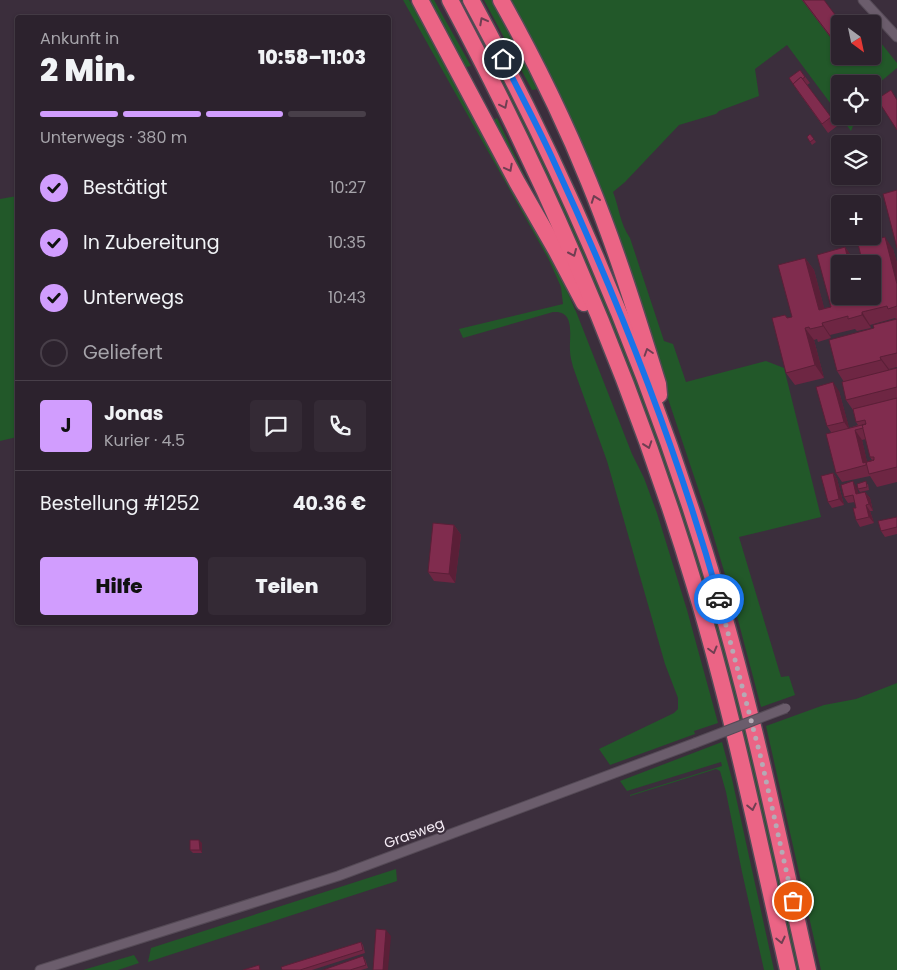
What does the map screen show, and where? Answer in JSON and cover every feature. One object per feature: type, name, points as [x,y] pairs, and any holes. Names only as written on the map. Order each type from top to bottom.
[{"type":"highway","points":[[420,0],[517,182],[586,306],[607,358],[632,399]]},
{"type":"highway","points":[[450,0],[479,54],[536,171],[594,302],[632,399],[674,519],[727,701],[788,970]]},
{"type":"highway","points":[[471,0],[555,162],[612,294],[660,417],[712,575],[740,673],[808,970]]},
{"type":"highway","points":[[501,0],[564,122],[596,200],[626,280],[658,384],[660,417]]},
{"type":"street","points":[[863,0],[897,37]]},
{"type":"street","name":"Grasweg","points":[[40,970],[338,876],[789,707]]},
{"type":"green space","points":[[403,0],[409,0],[445,61],[559,272],[657,513],[687,610],[718,723],[694,731],[695,734],[610,765],[599,749],[674,713],[678,709],[678,698],[665,664],[607,461],[573,367],[570,353],[570,325],[568,320],[560,312],[553,312],[463,338],[459,329],[563,304],[561,287],[549,260]]},
{"type":"green space","points":[[425,0],[434,0],[471,66],[462,68]]},
{"type":"green space","points":[[458,0],[462,0],[509,88],[545,164],[602,292],[652,423],[697,555],[729,665],[751,752],[800,970],[796,970],[755,785],[729,679],[658,448],[632,376],[573,234],[513,105]]},
{"type":"green space","points":[[484,0],[495,0],[536,78],[577,173],[539,89],[532,90]]},
{"type":"green space","points":[[512,0],[802,0],[831,38],[831,65],[881,65],[881,43],[897,63],[897,68],[881,81],[881,75],[831,75],[831,104],[787,45],[755,69],[759,96],[719,111],[716,114],[679,125],[625,182],[613,192],[664,341],[673,344],[686,382],[766,361],[784,368],[821,517],[739,537],[781,677],[789,676],[795,695],[761,707],[733,601],[709,521],[651,348]]},
{"type":"green space","points":[[497,118],[541,210],[490,122]]},
{"type":"green space","points":[[847,125],[853,125],[851,131]]},
{"type":"green space","points":[[15,196],[15,437],[0,441],[0,199]]},
{"type":"green space","points":[[897,683],[897,970],[821,970],[766,726],[824,705],[856,699]]},
{"type":"green space","points":[[722,742],[732,779],[774,970],[764,970],[720,771],[716,769],[630,796],[722,766],[721,762],[627,791],[620,781]]},
{"type":"green space","points":[[396,869],[397,881],[148,962],[151,948]]},
{"type":"green space","points":[[134,955],[139,963],[118,970],[83,970]]},
{"type":"building","points":[[803,0],[824,0],[835,15],[831,15],[831,37]]},
{"type":"building","points":[[800,70],[805,77],[802,79],[801,77],[793,84],[789,78]]},
{"type":"building","points":[[801,77],[831,117],[822,124],[793,84]]},
{"type":"building","points":[[891,90],[897,100],[897,130],[881,105],[881,96]]},
{"type":"building","points":[[810,134],[814,139],[810,142],[807,137]]},
{"type":"building","points":[[897,190],[897,248],[883,194]]},
{"type":"building","points":[[885,237],[897,284],[897,306],[888,309],[887,306],[862,312],[862,315],[848,319],[848,316],[822,323],[823,326],[810,329],[809,327],[805,328],[815,365],[786,373],[772,318],[785,315],[787,318],[792,317],[778,265],[805,258],[819,310],[831,307],[817,255],[845,247],[847,255],[831,255],[831,305],[881,305],[881,255],[861,255],[858,245],[881,245],[881,238]]},
{"type":"building","points":[[897,319],[897,353],[880,357],[881,360],[837,371],[829,340],[874,328],[873,325]]},
{"type":"building","points":[[897,368],[897,387],[846,400],[842,382]]},
{"type":"building","points":[[833,382],[844,422],[827,426],[816,387]]},
{"type":"building","points":[[897,398],[897,467],[869,474],[866,462],[874,460],[874,457],[870,457],[862,425],[866,424],[865,420],[856,422],[853,409]]},
{"type":"building","points":[[862,425],[863,428],[855,430],[863,463],[866,462],[866,465],[836,473],[826,434]]},
{"type":"building","points":[[833,473],[839,499],[828,502],[821,476]]},
{"type":"building","points":[[853,481],[856,494],[865,492],[869,504],[866,505],[869,517],[856,520],[853,508],[856,508],[853,495],[844,497],[841,485]]},
{"type":"building","points":[[866,481],[867,487],[858,489],[857,484]]},
{"type":"building","points":[[897,517],[897,527],[881,531],[878,521]]},
{"type":"building","points":[[433,523],[454,525],[449,574],[428,572]]},
{"type":"building","points":[[190,840],[199,840],[200,850],[190,850]]},
{"type":"building","points":[[376,929],[386,930],[383,970],[373,970]]},
{"type":"building","points":[[361,942],[363,950],[300,970],[282,970],[281,967]]},
{"type":"building","points":[[363,956],[366,965],[350,970],[323,970]]},
{"type":"building","points":[[259,965],[260,970],[243,970]]},
{"type":"way so far","points":[[719,599],[761,758],[793,901]]},
{"type":"route","points":[[503,59],[555,162],[612,294],[660,417],[719,599]]}]
